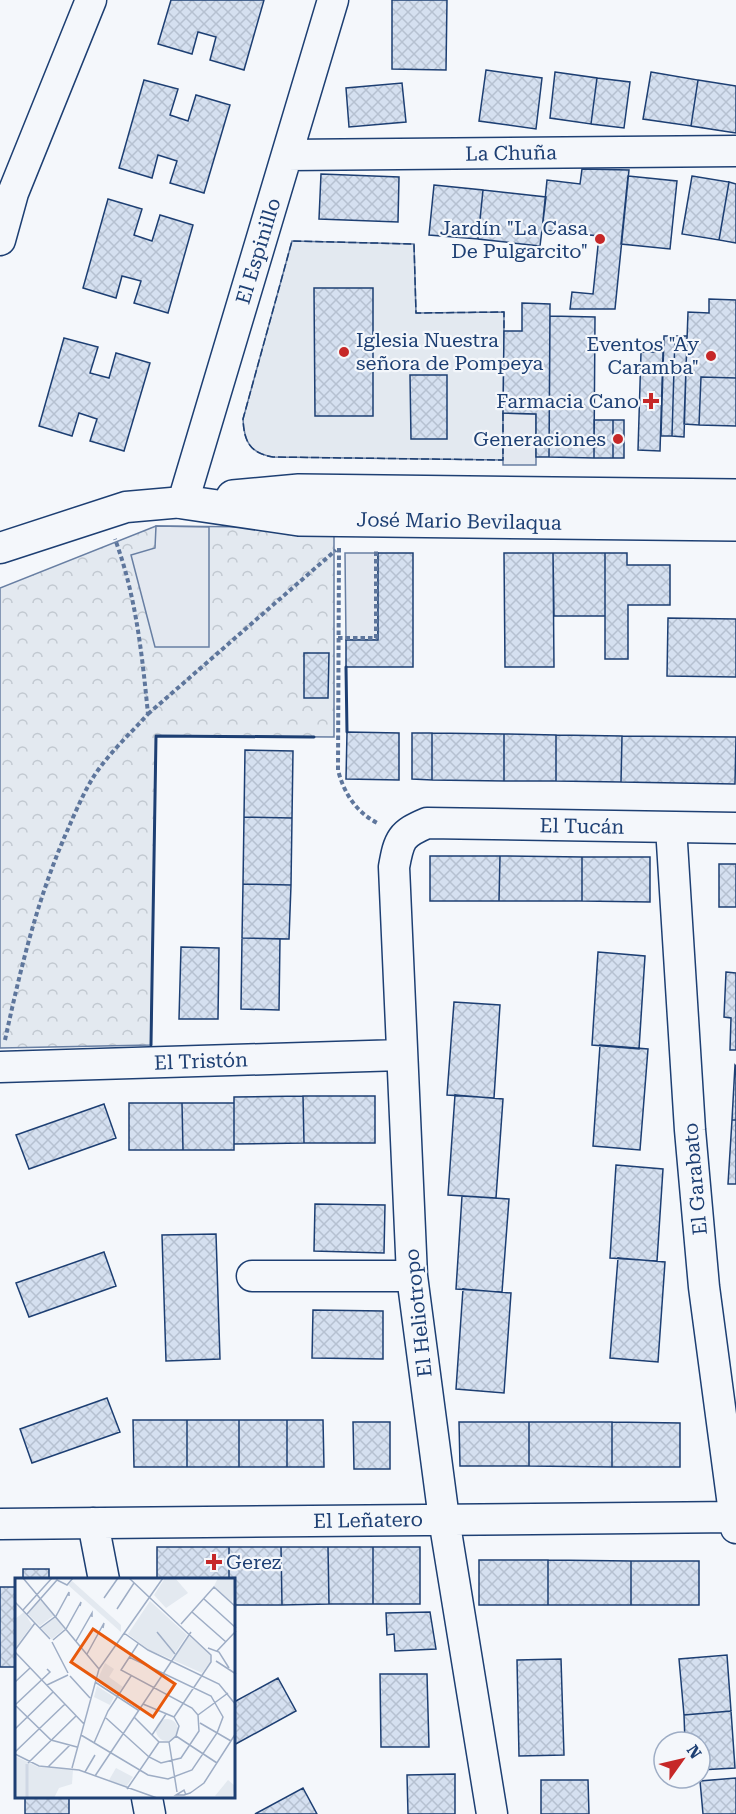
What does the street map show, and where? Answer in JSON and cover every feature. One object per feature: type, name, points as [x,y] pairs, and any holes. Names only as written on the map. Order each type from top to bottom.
[{"type":"main road","name":"José Mario Bevilaqua","points":[[183,502],[299,491],[736,496]]},
{"type":"main road","name":"José Mario Bevilaqua","points":[[183,502],[298,519],[736,524]]},
{"type":"street","points":[[0,240],[13,193],[91,0]]},
{"type":"street","name":"El Espinillo","points":[[183,502],[333,0]]},
{"type":"street","name":"La Chuña","points":[[287,154],[736,151]]},
{"type":"street","name":"José Mario Bevilaqua","points":[[0,548],[105,512],[137,505],[183,502]]},
{"type":"street","name":"El Tucán","points":[[418,827],[736,828]]},
{"type":"street","name":"El Heliotropo","points":[[418,827],[398,846],[394,867],[412,1276],[444,1519],[492,1814]]},
{"type":"street","name":"El Garabato","points":[[671,827],[690,1130],[704,1287],[735,1521]]},
{"type":"street","name":"El Tristón","points":[[2,1055],[402,1055]]},
{"type":"street","points":[[252,1276],[412,1276]]},
{"type":"street","name":"El Leñatero","points":[[0,1524],[444,1519],[735,1521]]},
{"type":"street","points":[[93,1523],[104,1578]]},
{"type":"street","points":[[147,1799],[150,1814]]},
{"type":"path","points":[[105,512],[117,542],[132,593],[142,650],[148,714]]},
{"type":"path","points":[[2,1055],[35,915],[52,866],[94,776],[148,714],[339,548],[338,770],[342,785],[352,802],[369,819],[389,829],[418,827]]},
{"type":"path","points":[[338,638],[376,638],[376,548]]},
{"type":"green space","points":[[292,241],[414,244],[416,313],[504,312],[503,460],[273,457],[259,453],[250,445],[245,434],[243,419]]},
{"type":"green space","points":[[156,526],[334,528],[334,737],[156,736],[151,1045],[0,1048],[0,588]]},
{"type":"shaded area","points":[[503,413],[536,414],[536,465],[503,465]]},
{"type":"shaded area","points":[[156,526],[209,527],[209,647],[155,647],[131,555],[155,548]]},
{"type":"shaded area","points":[[345,553],[378,553],[378,640],[346,640]]},
{"type":"building","points":[[171,0],[264,0],[244,70],[210,60],[216,37],[198,32],[192,54],[158,44]]},
{"type":"building","points":[[392,0],[447,0],[446,70],[392,69]]},
{"type":"building","points":[[486,70],[542,78],[536,129],[479,121]]},
{"type":"building","points":[[555,72],[597,78],[591,124],[550,118]]},
{"type":"building","points":[[651,72],[698,80],[691,126],[643,119]]},
{"type":"building","points":[[597,78],[630,82],[624,128],[591,124]]},
{"type":"building","points":[[144,80],[178,89],[170,115],[188,121],[196,95],[230,105],[204,193],[170,183],[177,161],[158,155],[152,178],[119,168]]},
{"type":"building","points":[[698,80],[736,86],[736,133],[691,126]]},
{"type":"building","points":[[402,83],[406,122],[349,127],[346,88]]},
{"type":"building","name":"Jardín \"La Casa De Pulgarcito\"","points":[[582,169],[629,170],[615,309],[570,309],[572,292],[593,294],[599,236],[542,230],[547,180],[580,184]]},
{"type":"building","points":[[321,174],[399,177],[398,222],[319,219]]},
{"type":"building","points":[[628,176],[677,181],[670,249],[621,244]]},
{"type":"building","points":[[692,176],[729,182],[719,240],[682,234]]},
{"type":"building","points":[[729,182],[736,184],[736,243],[719,240]]},
{"type":"building","points":[[434,185],[483,190],[478,239],[429,235]]},
{"type":"building","points":[[483,190],[546,197],[540,246],[478,239]]},
{"type":"building","points":[[108,199],[142,209],[134,235],[152,241],[160,215],[193,225],[168,313],[134,303],[141,281],[122,276],[116,298],[83,288]]},
{"type":"building","name":"Iglesia Nuestra señora de Pompeya","points":[[314,288],[373,288],[373,416],[315,416]]},
{"type":"building","name":"Eventos \"Ay Caramba\"","points":[[709,299],[736,300],[736,378],[701,377],[699,425],[684,424],[688,312],[709,313]]},
{"type":"building","points":[[522,303],[550,304],[549,457],[536,457],[536,414],[503,413],[504,331],[522,331]]},
{"type":"building","points":[[550,316],[595,317],[594,458],[549,457]]},
{"type":"building","points":[[664,336],[675,336],[672,436],[661,436]]},
{"type":"building","points":[[675,336],[687,336],[684,437],[672,436]]},
{"type":"building","points":[[64,338],[98,347],[90,373],[109,378],[116,353],[150,363],[124,451],[90,441],[97,419],[79,413],[72,436],[39,426]]},
{"type":"building","name":"Farmacia Cano","points":[[641,352],[663,352],[660,451],[638,450]]},
{"type":"building","points":[[410,375],[447,375],[447,439],[411,439]]},
{"type":"building","points":[[701,377],[736,378],[736,426],[699,425]]},
{"type":"building","points":[[594,420],[613,420],[613,458],[594,458]]},
{"type":"building","name":"Generaciones","points":[[613,420],[624,420],[624,458],[613,458]]},
{"type":"building","points":[[378,553],[413,553],[413,667],[346,667],[346,640],[378,640]]},
{"type":"building","points":[[504,553],[553,553],[554,667],[505,667]]},
{"type":"building","points":[[553,553],[605,553],[605,616],[554,616]]},
{"type":"building","points":[[605,553],[627,553],[627,565],[670,565],[670,605],[628,605],[628,659],[605,659]]},
{"type":"building","points":[[668,618],[736,619],[736,677],[667,676]]},
{"type":"building","points":[[304,653],[329,653],[328,698],[304,698]]},
{"type":"building","points":[[347,732],[399,733],[399,780],[346,779]]},
{"type":"building","points":[[412,733],[432,733],[432,780],[412,779]]},
{"type":"building","points":[[432,733],[504,734],[504,781],[432,780]]},
{"type":"building","points":[[504,734],[556,735],[556,781],[504,781]]},
{"type":"building","points":[[556,735],[622,736],[621,782],[556,781]]},
{"type":"building","points":[[622,736],[736,737],[735,784],[621,782]]},
{"type":"building","points":[[245,750],[293,751],[292,818],[244,817]]},
{"type":"building","points":[[244,817],[292,818],[291,885],[243,884]]},
{"type":"building","points":[[430,856],[500,856],[499,901],[430,901]]},
{"type":"building","points":[[500,856],[582,857],[582,901],[499,901]]},
{"type":"building","points":[[582,857],[650,857],[650,902],[582,901]]},
{"type":"building","points":[[719,864],[736,864],[736,907],[719,907]]},
{"type":"building","points":[[243,884],[291,885],[289,939],[242,938]]},
{"type":"building","points":[[242,938],[280,939],[279,1010],[241,1009]]},
{"type":"building","points":[[181,947],[219,948],[218,1019],[179,1019]]},
{"type":"building","points":[[598,952],[645,956],[639,1049],[592,1045]]},
{"type":"building","points":[[726,972],[736,973],[736,1050],[730,1050],[731,1018],[724,1017]]},
{"type":"building","points":[[454,1002],[500,1005],[494,1098],[447,1095]]},
{"type":"building","points":[[600,1045],[648,1049],[640,1150],[593,1146]]},
{"type":"building","points":[[735,1065],[736,1120],[732,1120]]},
{"type":"building","points":[[455,1095],[503,1099],[496,1198],[448,1195]]},
{"type":"building","points":[[303,1096],[375,1096],[375,1143],[304,1143]]},
{"type":"building","points":[[303,1096],[304,1143],[234,1144],[234,1097]]},
{"type":"building","points":[[129,1103],[182,1103],[183,1150],[129,1150]]},
{"type":"building","points":[[182,1103],[234,1103],[234,1150],[183,1150]]},
{"type":"building","points":[[104,1104],[116,1138],[29,1169],[16,1135]]},
{"type":"building","points":[[732,1120],[736,1120],[736,1184],[728,1184]]},
{"type":"building","points":[[616,1165],[663,1169],[657,1261],[610,1258]]},
{"type":"building","points":[[462,1196],[509,1199],[502,1292],[456,1289]]},
{"type":"building","points":[[315,1204],[385,1205],[384,1253],[314,1251]]},
{"type":"building","points":[[216,1234],[220,1359],[166,1361],[162,1235]]},
{"type":"building","points":[[104,1252],[116,1286],[29,1317],[16,1283]]},
{"type":"building","points":[[618,1258],[665,1262],[658,1362],[610,1358]]},
{"type":"building","points":[[463,1289],[511,1293],[504,1393],[456,1389]]},
{"type":"building","points":[[313,1310],[383,1311],[383,1359],[312,1358]]},
{"type":"building","points":[[107,1398],[120,1432],[32,1463],[20,1429]]},
{"type":"building","points":[[133,1420],[187,1420],[187,1467],[134,1467]]},
{"type":"building","points":[[187,1420],[239,1420],[239,1467],[187,1467]]},
{"type":"building","points":[[239,1420],[287,1420],[287,1467],[239,1467]]},
{"type":"building","points":[[287,1420],[323,1420],[324,1467],[287,1467]]},
{"type":"building","points":[[353,1422],[390,1422],[390,1469],[354,1469]]},
{"type":"building","points":[[459,1422],[529,1422],[529,1466],[460,1466]]},
{"type":"building","points":[[529,1422],[612,1422],[612,1467],[529,1466]]},
{"type":"building","points":[[612,1422],[680,1423],[680,1467],[612,1467]]},
{"type":"building","points":[[157,1547],[229,1547],[229,1578],[157,1578]]},
{"type":"building","points":[[229,1547],[281,1547],[282,1605],[236,1605],[236,1578],[229,1578]]},
{"type":"building","points":[[281,1547],[328,1547],[329,1604],[282,1605]]},
{"type":"building","points":[[328,1547],[373,1547],[373,1604],[329,1604]]},
{"type":"building","points":[[373,1547],[420,1547],[420,1604],[373,1604]]},
{"type":"building","points":[[479,1560],[548,1560],[548,1605],[479,1605]]},
{"type":"building","points":[[548,1560],[631,1561],[631,1605],[548,1605]]},
{"type":"building","points":[[631,1561],[699,1561],[699,1605],[631,1605]]},
{"type":"building","points":[[23,1569],[49,1569],[49,1578],[23,1578]]},
{"type":"building","points":[[0,1587],[15,1587],[15,1667],[0,1667]]},
{"type":"building","points":[[430,1612],[436,1649],[395,1651],[394,1634],[387,1635],[386,1613]]},
{"type":"building","points":[[727,1655],[731,1711],[684,1715],[679,1659]]},
{"type":"building","points":[[561,1659],[564,1755],[519,1756],[517,1660]]},
{"type":"building","points":[[380,1674],[427,1674],[429,1747],[381,1747]]},
{"type":"building","points":[[278,1678],[296,1711],[236,1744],[236,1701]]},
{"type":"building","points":[[731,1711],[735,1768],[712,1769],[712,1730],[685,1730],[684,1715]]},
{"type":"building","points":[[455,1774],[455,1814],[408,1814],[407,1775]]},
{"type":"building","points":[[736,1778],[736,1814],[703,1814],[701,1790],[712,1790],[712,1780]]},
{"type":"building","points":[[541,1780],[588,1780],[589,1814],[541,1814]]},
{"type":"building","points":[[303,1788],[317,1814],[255,1814]]},
{"type":"building","points":[[25,1799],[69,1799],[69,1814],[25,1814]]},
{"type":"fence","points":[[503,413],[503,460],[273,457],[259,453],[250,445],[245,434],[243,419],[292,241],[414,244],[416,313],[504,312],[504,331]]},
{"type":"wall","points":[[346,667],[347,732]]},
{"type":"wall","points":[[151,1045],[156,736],[314,737]]},
{"type":"place","name":"Jardín \"La Casa De Pulgarcito\"","points":[[600,239]]},
{"type":"place","name":"Iglesia Nuestra señora de Pompeya","points":[[344,352]]},
{"type":"place","name":"Eventos \"Ay Caramba\"","points":[[711,356]]},
{"type":"place","name":"Farmacia Cano","points":[[651,401]]},
{"type":"place","name":"Generaciones","points":[[618,439]]},
{"type":"place","name":"Gerez","points":[[214,1562]]}]
